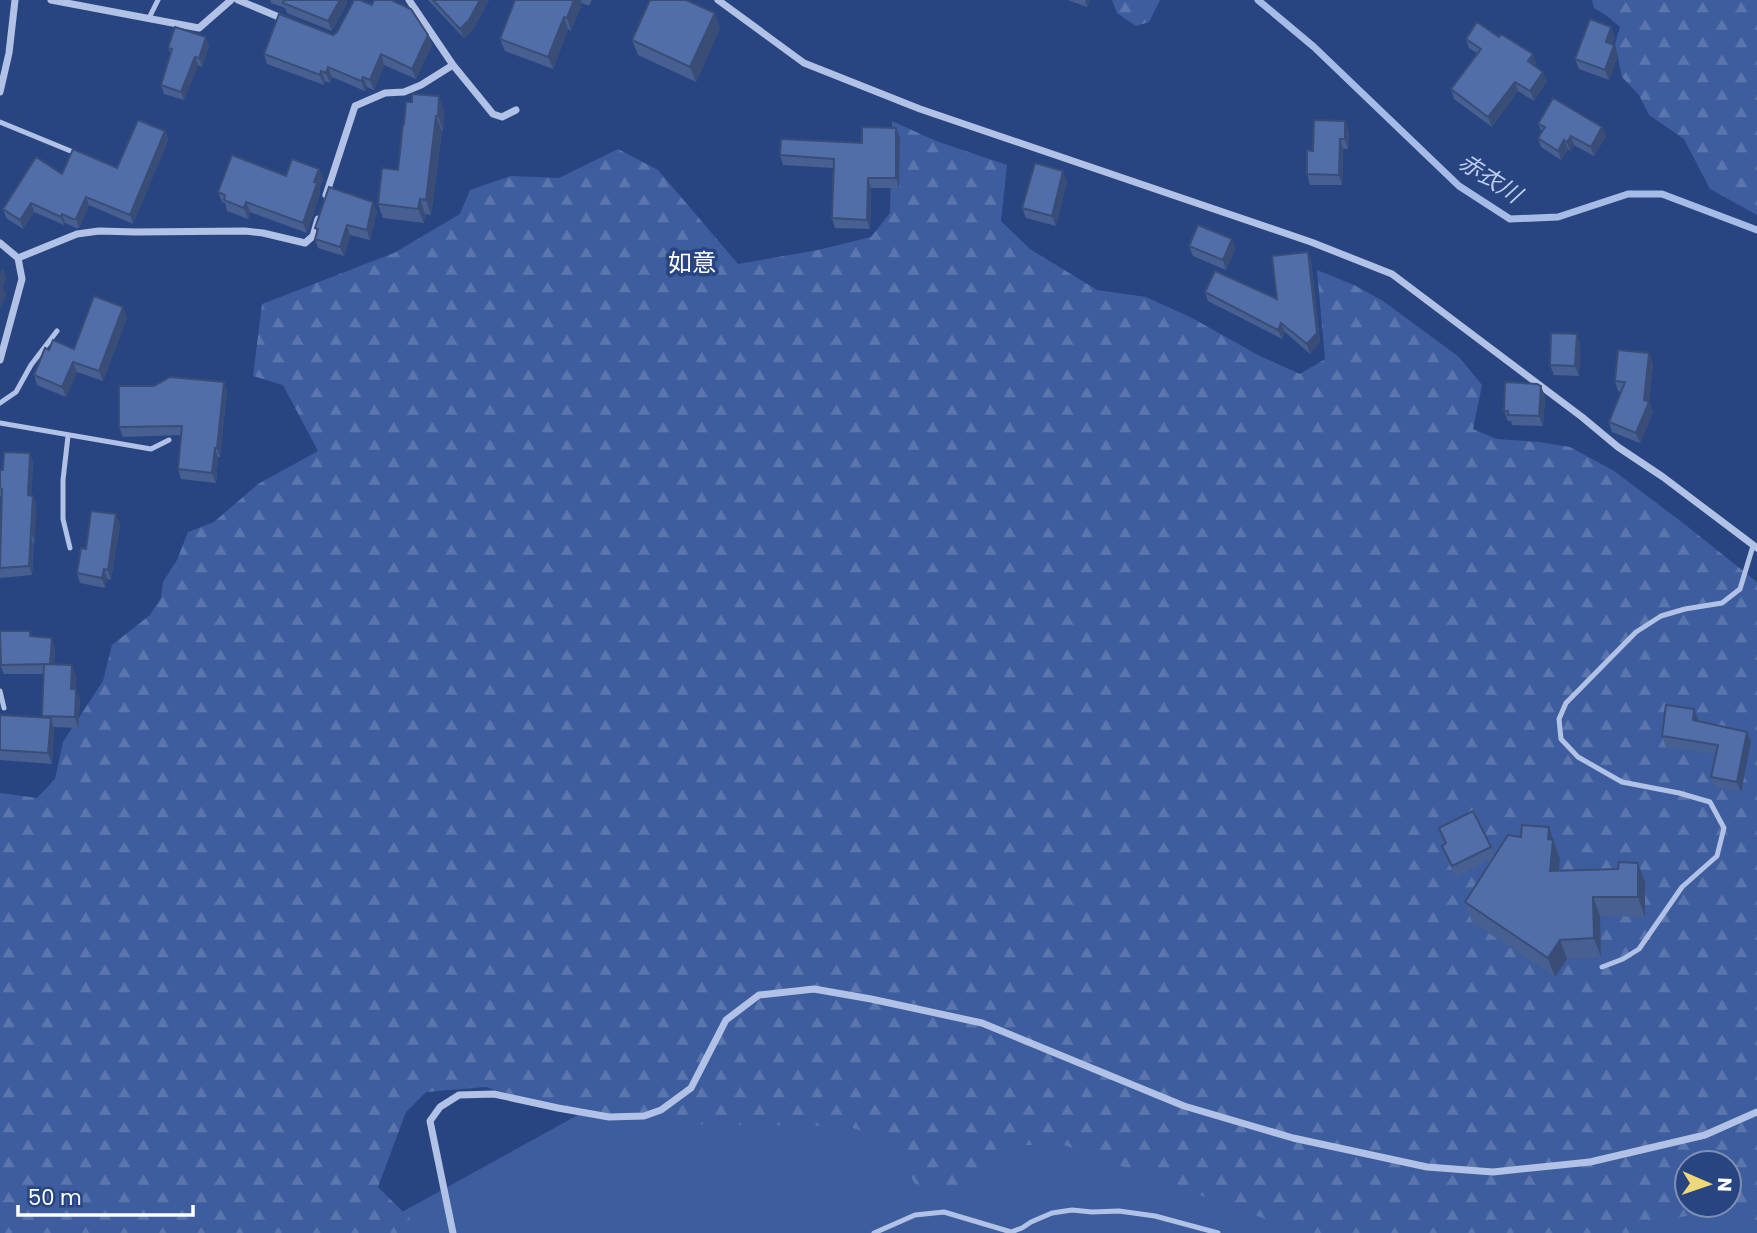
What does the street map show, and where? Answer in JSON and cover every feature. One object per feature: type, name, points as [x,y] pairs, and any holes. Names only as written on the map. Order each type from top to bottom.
[{"type":"street","points":[[0,92],[9,53],[15,0]]},
{"type":"street","points":[[51,0],[199,28],[231,0]]},
{"type":"street","points":[[238,0],[299,25]]},
{"type":"street","points":[[409,0],[453,65],[493,114],[502,117],[516,110]]},
{"type":"street","points":[[718,0],[804,63],[919,109],[1299,237],[1392,274],[1618,447],[1755,547]]},
{"type":"street","points":[[326,197],[355,106],[385,93],[404,92],[421,85],[453,65]]},
{"type":"street","points":[[18,258],[77,234],[99,231],[245,230],[304,243],[313,236],[322,210]]},
{"type":"street","points":[[0,243],[18,258],[22,279],[0,360]]},
{"type":"street","points":[[453,1233],[430,1121],[440,1107],[459,1095],[494,1094],[609,1117],[644,1116],[662,1110],[691,1088],[726,1020],[759,995],[814,989],[982,1023],[1184,1106],[1293,1138],[1427,1167],[1493,1172],[1590,1161],[1705,1135],[1757,1112]]},
{"type":"lane","points":[[149,18],[158,0]]},
{"type":"lane","points":[[0,122],[73,152]]},
{"type":"lane","points":[[0,403],[16,392],[57,331]]},
{"type":"lane","points":[[0,424],[150,449],[169,440]]},
{"type":"lane","points":[[68,436],[63,480],[63,519],[70,548]]},
{"type":"lane","points":[[1602,967],[1639,949],[1682,887],[1717,856],[1724,828],[1710,802],[1622,782],[1578,757],[1561,739],[1559,719],[1566,703],[1636,632],[1661,616],[1723,603],[1740,589],[1755,547]]},
{"type":"lane","points":[[0,691],[4,708]]},
{"type":"lane","points":[[874,1233],[915,1215],[944,1212],[1011,1232],[1052,1213],[1072,1210],[1119,1211],[1155,1216],[1218,1233]]},
{"type":"green space","points":[[1112,0],[1160,0],[1149,22],[1136,26],[1117,13]]},
{"type":"green space","points":[[1592,0],[1757,0],[1757,215],[1710,189],[1684,139],[1649,115],[1639,95],[1622,77],[1615,44],[1620,27],[1594,8]]},
{"type":"green space","points":[[892,121],[936,141],[1007,165],[1001,221],[1030,249],[1097,290],[1146,297],[1300,374],[1325,359],[1317,270],[1354,285],[1383,301],[1459,357],[1482,385],[1473,429],[1496,439],[1570,447],[1614,471],[1757,582],[1757,1224],[1742,1219],[1743,1149],[1673,1149],[1673,1218],[1661,1220],[1632,1233],[1303,1233],[1064,1145],[1021,1145],[948,1196],[914,1183],[900,1146],[848,1126],[675,1124],[539,1103],[486,1087],[426,1092],[406,1112],[378,1187],[424,1233],[0,1233],[0,793],[37,798],[55,779],[63,742],[103,681],[112,645],[150,615],[161,598],[163,582],[177,560],[188,532],[214,522],[258,484],[318,451],[283,385],[253,376],[262,304],[394,253],[460,214],[470,190],[511,176],[559,178],[618,149],[658,170],[738,264],[818,250],[871,237],[890,213]]},
{"type":"green space","points":[[748,1021],[1757,1128],[1757,1233],[396,1233],[393,1217]]},
{"type":"building","points":[[284,0],[340,0],[328,21],[283,3]]},
{"type":"building","points":[[354,0],[372,5],[374,0],[391,0],[411,9],[428,35],[412,69],[381,54],[370,80],[363,77],[361,81],[328,67],[326,73],[321,71],[320,75],[264,54],[279,14],[333,35]]},
{"type":"building","points":[[433,0],[480,0],[469,20],[460,29]]},
{"type":"building","points":[[515,0],[574,0],[548,57],[500,39]]},
{"type":"building","points":[[650,0],[686,0],[715,13],[690,67],[632,40]]},
{"type":"building","points":[[1590,19],[1611,27],[1606,42],[1614,45],[1605,70],[1575,59]]},
{"type":"building","points":[[1477,22],[1499,37],[1501,34],[1533,54],[1528,61],[1543,72],[1530,91],[1515,82],[1488,117],[1451,89],[1481,49],[1466,39]]},
{"type":"building","points":[[175,27],[206,37],[199,58],[195,57],[181,92],[161,85],[172,49],[168,48]]},
{"type":"building","points":[[412,94],[439,96],[426,200],[420,199],[418,209],[378,204],[382,168],[398,170],[406,102],[412,102]]},
{"type":"building","points":[[1553,98],[1602,127],[1591,147],[1571,136],[1567,142],[1564,140],[1558,151],[1538,138],[1545,127],[1538,124]]},
{"type":"building","points":[[138,120],[165,131],[130,215],[86,197],[76,219],[62,214],[61,217],[31,203],[20,220],[3,209],[36,157],[62,174],[73,149],[117,168]]},
{"type":"building","points":[[1314,120],[1345,121],[1345,139],[1340,139],[1339,175],[1307,174],[1307,150],[1313,151]]},
{"type":"building","points":[[862,127],[896,128],[896,178],[868,178],[867,220],[832,218],[834,159],[780,155],[781,139],[862,143]]},
{"type":"building","points":[[232,155],[286,176],[292,159],[319,169],[303,223],[246,202],[244,208],[224,200],[225,195],[218,192]]},
{"type":"building","points":[[1035,163],[1063,171],[1052,216],[1022,208]]},
{"type":"building","points":[[329,187],[373,202],[367,230],[347,225],[340,247],[315,239],[318,229],[315,228]]},
{"type":"building","points":[[1198,225],[1232,239],[1223,260],[1189,246]]},
{"type":"building","points":[[1308,252],[1317,333],[1307,344],[1281,323],[1278,330],[1205,292],[1215,271],[1277,299],[1272,256]]},
{"type":"building","points":[[94,296],[123,307],[99,371],[73,362],[62,387],[34,375],[45,348],[49,350],[53,340],[74,349]]},
{"type":"building","points":[[1551,333],[1577,334],[1575,366],[1550,365]]},
{"type":"building","points":[[1618,350],[1649,353],[1644,400],[1649,402],[1636,433],[1609,422],[1625,382],[1615,381]]},
{"type":"building","points":[[170,377],[224,382],[212,473],[178,469],[182,426],[119,427],[119,386],[154,386]]},
{"type":"building","points":[[1505,382],[1541,386],[1539,416],[1508,415],[1508,411],[1504,411]]},
{"type":"building","points":[[4,452],[30,453],[28,495],[33,496],[29,566],[0,568],[0,470],[3,470]]},
{"type":"building","points":[[91,511],[116,514],[108,570],[104,569],[102,578],[77,573],[81,548],[86,549]]},
{"type":"building","points":[[0,631],[30,631],[30,636],[52,638],[50,664],[1,665]]},
{"type":"building","points":[[44,664],[72,665],[71,689],[76,689],[75,717],[42,716]]},
{"type":"building","points":[[1666,705],[1694,709],[1693,720],[1747,732],[1737,782],[1711,777],[1718,745],[1662,736]]},
{"type":"building","points":[[0,715],[51,718],[48,753],[0,750]]},
{"type":"building","points":[[1473,811],[1491,847],[1452,866],[1442,846],[1446,843],[1439,828]]},
{"type":"building","points":[[1522,825],[1549,827],[1548,839],[1553,840],[1550,871],[1618,869],[1619,862],[1638,863],[1638,897],[1593,897],[1594,938],[1560,940],[1548,958],[1465,902],[1508,835],[1521,837]]},
{"type":"waterway","name":"赤衣川","points":[[1258,0],[1314,47],[1459,186],[1510,219],[1558,217],[1628,194],[1662,194],[1757,230]]},
{"type":"district","name":"如意","points":[[692,262]]}]
